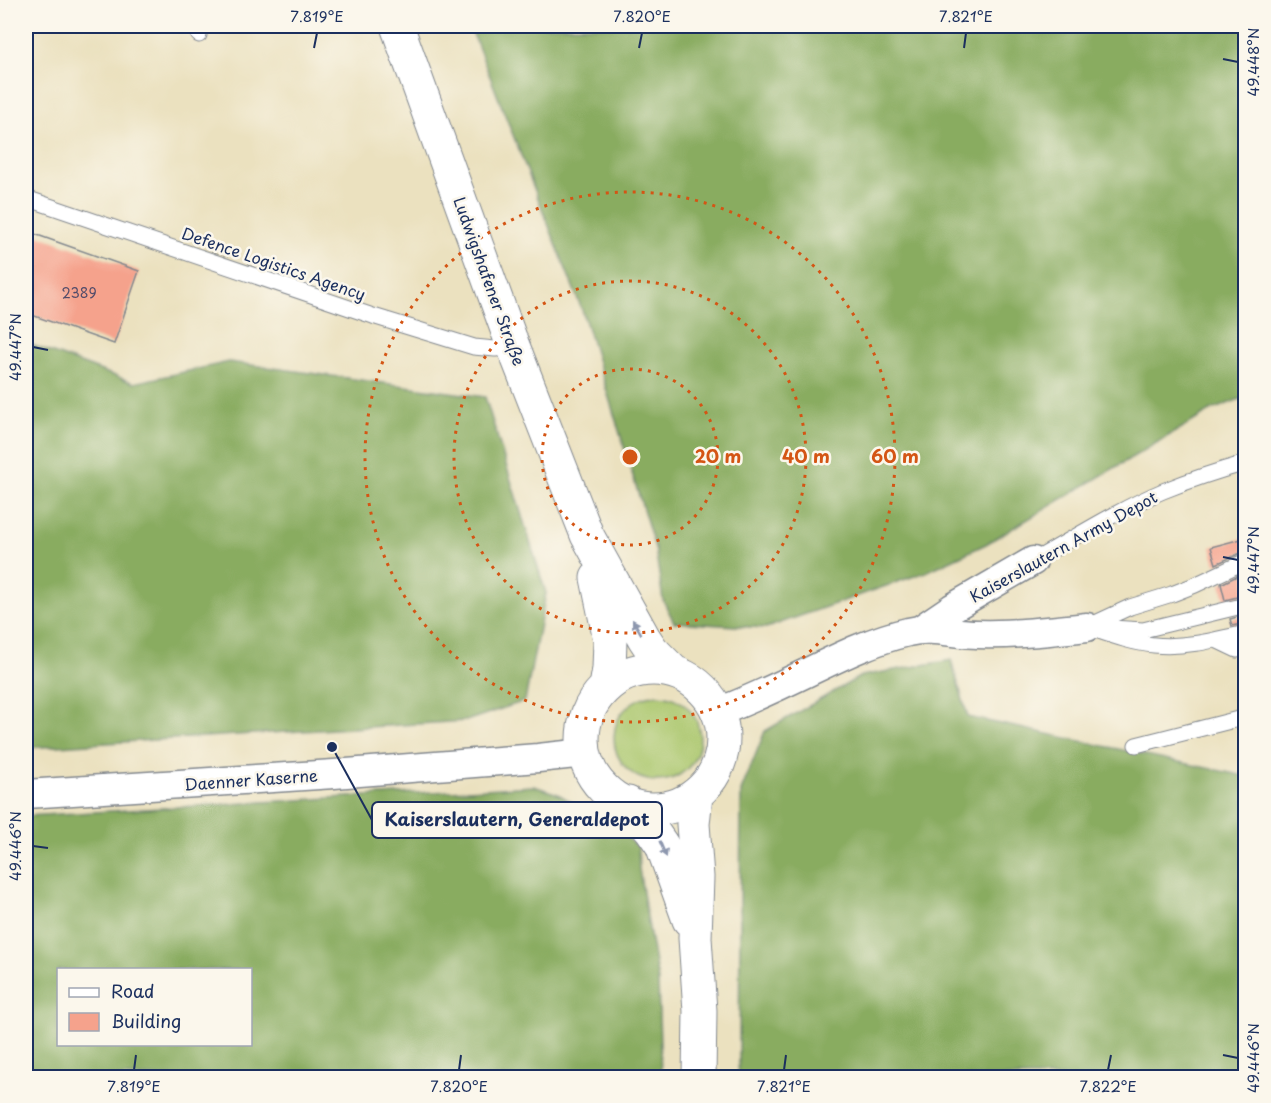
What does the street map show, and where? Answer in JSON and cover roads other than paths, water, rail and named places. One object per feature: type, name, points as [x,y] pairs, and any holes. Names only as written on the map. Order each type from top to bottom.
[{"type":"street","name":"Ludwigshafener Straße","points":[[397,26],[513,346],[587,535],[644,638],[652,650],[674,672]]},
{"type":"street","name":"Ludwigshafener Straße","points":[[587,535],[610,640],[606,687]]},
{"type":"street","name":"Kaiserslautern Army Depot","points":[[921,629],[952,608],[1033,561]]},
{"type":"street","name":"Kaiserslautern Army Depot","points":[[718,712],[846,654],[907,632],[931,629],[967,634],[1031,633],[1087,627]]},
{"type":"street","points":[[644,669],[674,672],[701,687],[718,712],[723,737],[720,761],[707,783],[696,795],[681,803],[658,808],[643,808],[614,796],[602,786],[590,767],[583,738],[587,717],[606,687],[621,677],[644,669]]},
{"type":"street","name":"Daenner Kaserne","points":[[26,794],[334,774],[585,753]]},
{"type":"street","points":[[696,795],[693,825],[697,877],[695,938],[700,1011],[699,1077]]},
{"type":"street","points":[[628,803],[662,845],[695,938]]},
{"type":"lane","name":"Defence Logistics Agency","points":[[26,198],[373,316],[474,347],[495,349],[513,346]]},
{"type":"lane","name":"Kaiserslautern Army Depot","points":[[1033,561],[1161,492],[1245,463]]},
{"type":"lane","points":[[1087,627],[1130,607],[1194,585],[1245,561]]},
{"type":"lane","name":"Kaiserslautern Army Depot","points":[[1087,627],[1143,630],[1245,605]]},
{"type":"lane","points":[[1087,627],[1152,645],[1180,646],[1245,633]]},
{"type":"lane","points":[[1216,640],[1237,650],[1245,648]]},
{"type":"lane","points":[[1136,745],[1245,717]]},
{"type":"place","name":"Kaiserslautern, Generaldepot","points":[[332,747]]}]
